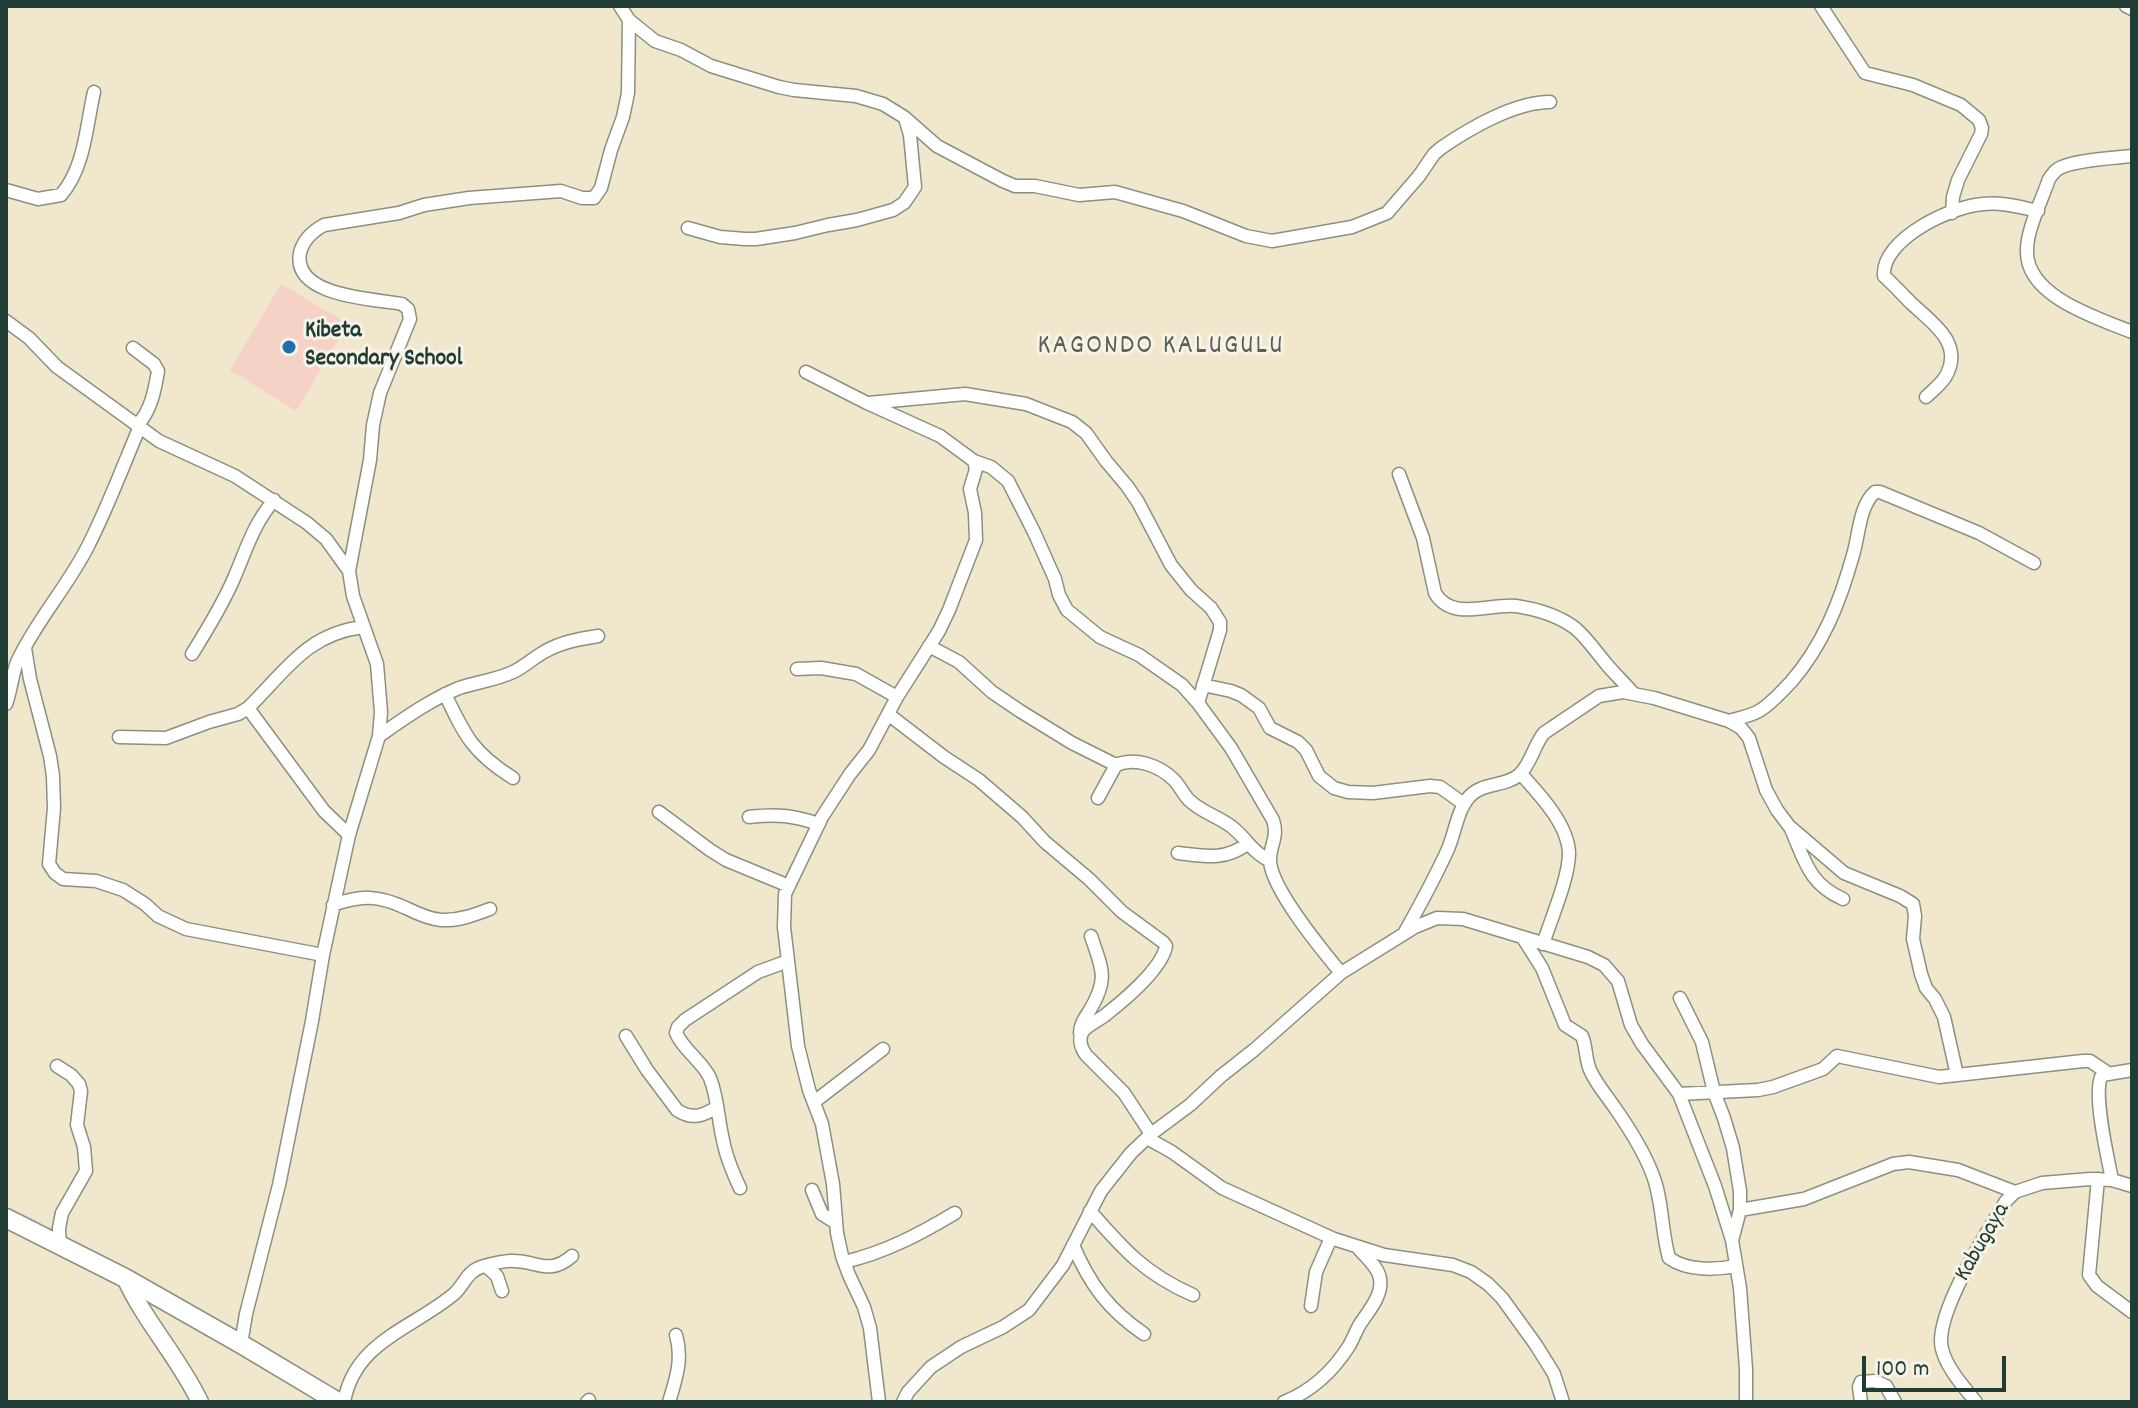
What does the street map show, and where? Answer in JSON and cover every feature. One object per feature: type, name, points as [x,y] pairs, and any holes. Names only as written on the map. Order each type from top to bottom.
[{"type":"highway","points":[[6,1218],[125,1278],[338,1402]]},
{"type":"main road","points":[[125,1278],[142,1311],[200,1402]]},
{"type":"street","points":[[620,6],[629,20],[655,41],[691,54],[711,66],[794,90],[856,96],[883,104],[904,117],[937,146],[1015,186],[1035,186],[1079,195],[1115,192],[1183,211],[1246,236],[1272,241],[1352,227],[1387,213],[1441,148],[1517,107],[1550,102]]},
{"type":"street","points":[[1821,6],[1865,73],[1913,85],[1961,105],[1979,120],[1981,134],[1958,180],[1952,213]]},
{"type":"street","points":[[2126,6],[2132,9]]},
{"type":"street","points":[[241,1344],[279,1185],[333,905],[349,835],[379,736],[381,712],[377,664],[353,596],[349,571],[380,393],[407,331],[410,314],[402,304],[344,295],[314,283],[304,272],[300,255],[314,230],[324,225],[399,213],[424,205],[561,191],[582,198],[594,198],[601,188],[628,93],[629,20]]},
{"type":"street","points":[[6,190],[38,199],[61,195],[70,185],[80,162],[94,92]]},
{"type":"street","points":[[688,228],[720,237],[756,239],[893,210],[904,203],[915,187],[910,135],[904,117]]},
{"type":"street","points":[[2132,156],[2082,163],[2054,171],[2027,250],[2033,278],[2040,285],[2062,301],[2132,332]]},
{"type":"street","points":[[1926,397],[1947,376],[1952,359],[1951,349],[1946,336],[1929,317],[1884,276],[1889,256],[1912,231],[1935,219],[1981,204],[2007,204],[2038,211]]},
{"type":"street","points":[[6,321],[29,338],[57,367],[170,448],[235,476],[274,500],[326,539],[349,571]]},
{"type":"street","points":[[6,704],[16,666],[89,545],[150,403],[158,371],[154,364],[133,348]]},
{"type":"street","points":[[806,372],[940,436],[1008,481],[1034,532],[1067,610],[1100,637],[1139,655],[1182,685],[1231,748],[1273,820],[1276,830],[1270,861],[1272,871],[1308,932],[1341,973]]},
{"type":"street","points":[[867,403],[936,395],[985,396],[1026,404],[1072,422],[1086,433],[1138,502],[1177,575],[1211,608],[1220,622],[1198,703]]},
{"type":"street","points":[[879,1402],[870,1328],[844,1262],[824,1139],[798,1046],[784,927],[785,894],[819,824],[869,750],[949,610],[976,540],[970,489],[976,469],[974,461]]},
{"type":"street","points":[[1399,474],[1423,538],[1435,593],[1440,601],[1466,610],[1516,606],[1563,621],[1577,630],[1633,693]]},
{"type":"street","points":[[1729,721],[1758,711],[1783,690],[1810,660],[1828,627],[1854,554],[1861,520],[1875,492],[1979,533],[2034,563]]},
{"type":"street","points":[[192,654],[234,578],[254,529],[274,500]]},
{"type":"street","points":[[119,737],[166,738],[238,714],[248,708],[308,647],[334,634],[363,627]]},
{"type":"street","points":[[379,736],[445,694],[516,671],[559,645],[598,636]]},
{"type":"street","points":[[929,646],[959,662],[992,692],[1072,743],[1116,765],[1132,761],[1151,765],[1165,773],[1188,799],[1235,829],[1251,849],[1270,861]]},
{"type":"street","points":[[25,648],[53,776],[54,808],[49,864],[55,873],[63,879],[96,881],[123,890],[158,916],[186,929],[323,955]]},
{"type":"street","points":[[797,669],[821,668],[856,674],[897,697]]},
{"type":"street","points":[[1203,685],[1241,695],[1259,708],[1270,728],[1298,742],[1306,750],[1319,776],[1334,788],[1373,793],[1440,787],[1464,804]]},
{"type":"street","points":[[1405,932],[1449,847],[1464,804],[1471,795],[1521,774],[1544,733],[1599,696],[1623,692],[1654,698],[1729,721],[1741,728],[1749,738],[1766,790],[1789,826],[1844,873],[1913,904],[1913,939],[1921,974],[1944,1017],[1957,1075]]},
{"type":"street","points":[[445,694],[459,724],[477,751],[513,778]]},
{"type":"street","points":[[248,708],[309,793],[349,835]]},
{"type":"street","points":[[888,714],[979,780],[1122,912],[1166,946],[1160,961],[1144,980],[1085,1030],[1081,1039]]},
{"type":"street","points":[[1098,798],[1116,765]]},
{"type":"street","points":[[1521,774],[1553,812],[1569,851],[1560,894],[1543,944]]},
{"type":"street","points":[[659,812],[726,860],[789,886]]},
{"type":"street","points":[[749,817],[776,814],[819,824]]},
{"type":"street","points":[[1789,826],[1815,880],[1843,899]]},
{"type":"street","points":[[1178,853],[1226,855],[1237,852],[1247,844]]},
{"type":"street","points":[[333,905],[370,896],[393,901],[437,920],[456,920],[490,909]]},
{"type":"street","points":[[903,1402],[931,1367],[1029,1310],[1063,1265],[1090,1211],[1118,1168],[1149,1136],[1190,1105],[1341,973],[1405,932],[1437,918],[1463,919],[1588,957],[1604,965],[1618,981],[1636,1035],[1679,1094],[1715,1186],[1732,1240],[1742,1305],[1746,1402]]},
{"type":"street","points":[[1091,936],[1103,974],[1098,997],[1080,1025],[1082,1048],[1124,1093],[1149,1136],[1222,1188],[1331,1238],[1384,1255],[1453,1265],[1471,1272],[1502,1298],[1536,1345],[1554,1374],[1563,1402]]},
{"type":"street","points":[[1523,938],[1542,968],[1565,1025],[1582,1036],[1589,1069],[1646,1158],[1662,1207],[1669,1258],[1693,1267],[1736,1266]]},
{"type":"street","points":[[740,1188],[723,1142],[709,1075],[679,1041],[676,1033],[685,1020],[758,972],[788,961]]},
{"type":"street","points":[[1680,998],[1702,1042],[1714,1092],[1733,1148],[1740,1210],[1732,1240]]},
{"type":"street","points":[[626,1036],[677,1110],[695,1116],[717,1107]]},
{"type":"street","points":[[814,1102],[883,1049]]},
{"type":"street","points":[[1679,1094],[1773,1087],[1823,1069],[1837,1056],[1927,1075],[1957,1075],[2083,1061],[2090,1061],[2108,1073]]},
{"type":"street","points":[[57,1066],[71,1075],[81,1091],[77,1125],[84,1147],[86,1171],[62,1213],[60,1246]]},
{"type":"street","points":[[2112,1180],[2098,1083],[2102,1075],[2132,1070]]},
{"type":"street","points":[[1740,1210],[1804,1199],[1893,1164],[1909,1162],[1958,1170],[2015,1192]]},
{"type":"street","points":[[2098,1179],[2089,1275],[2097,1286],[2132,1312]]},
{"type":"street","name":"Kabugaya","points":[[1976,1402],[1945,1358],[1940,1334],[1964,1275],[2006,1201],[2015,1192],[2042,1183],[2098,1179],[2132,1186]]},
{"type":"street","points":[[812,1190],[822,1214],[836,1223]]},
{"type":"street","points":[[1090,1211],[1138,1263],[1193,1295]]},
{"type":"street","points":[[844,1262],[873,1255],[901,1243],[955,1213]]},
{"type":"street","points":[[1311,1306],[1316,1272],[1331,1238]]},
{"type":"street","points":[[1073,1245],[1084,1271],[1104,1299],[1144,1334]]},
{"type":"street","points":[[1284,1402],[1300,1396],[1333,1368],[1375,1300],[1381,1278],[1357,1247]]},
{"type":"street","points":[[344,1402],[347,1388],[360,1363],[391,1334],[455,1293],[470,1272],[513,1261],[539,1267],[555,1265],[564,1263],[572,1256]]},
{"type":"street","points":[[486,1266],[497,1276],[502,1291]]},
{"type":"street","points":[[669,1402],[680,1363],[676,1335]]},
{"type":"street","points":[[1861,1402],[1859,1387],[1861,1382],[1868,1380],[1886,1386],[1895,1402]]},
{"type":"street","points":[[1747,1387],[1756,1402]]},
{"type":"shaded area","name":"Kibeta Secondary School","points":[[281,284],[348,324],[296,411],[230,370]]},
{"type":"place","name":"Kibeta Secondary School","points":[[289,347]]},
{"type":"district","name":"KAGONDO KALUGULU","points":[[1161,348]]}]
